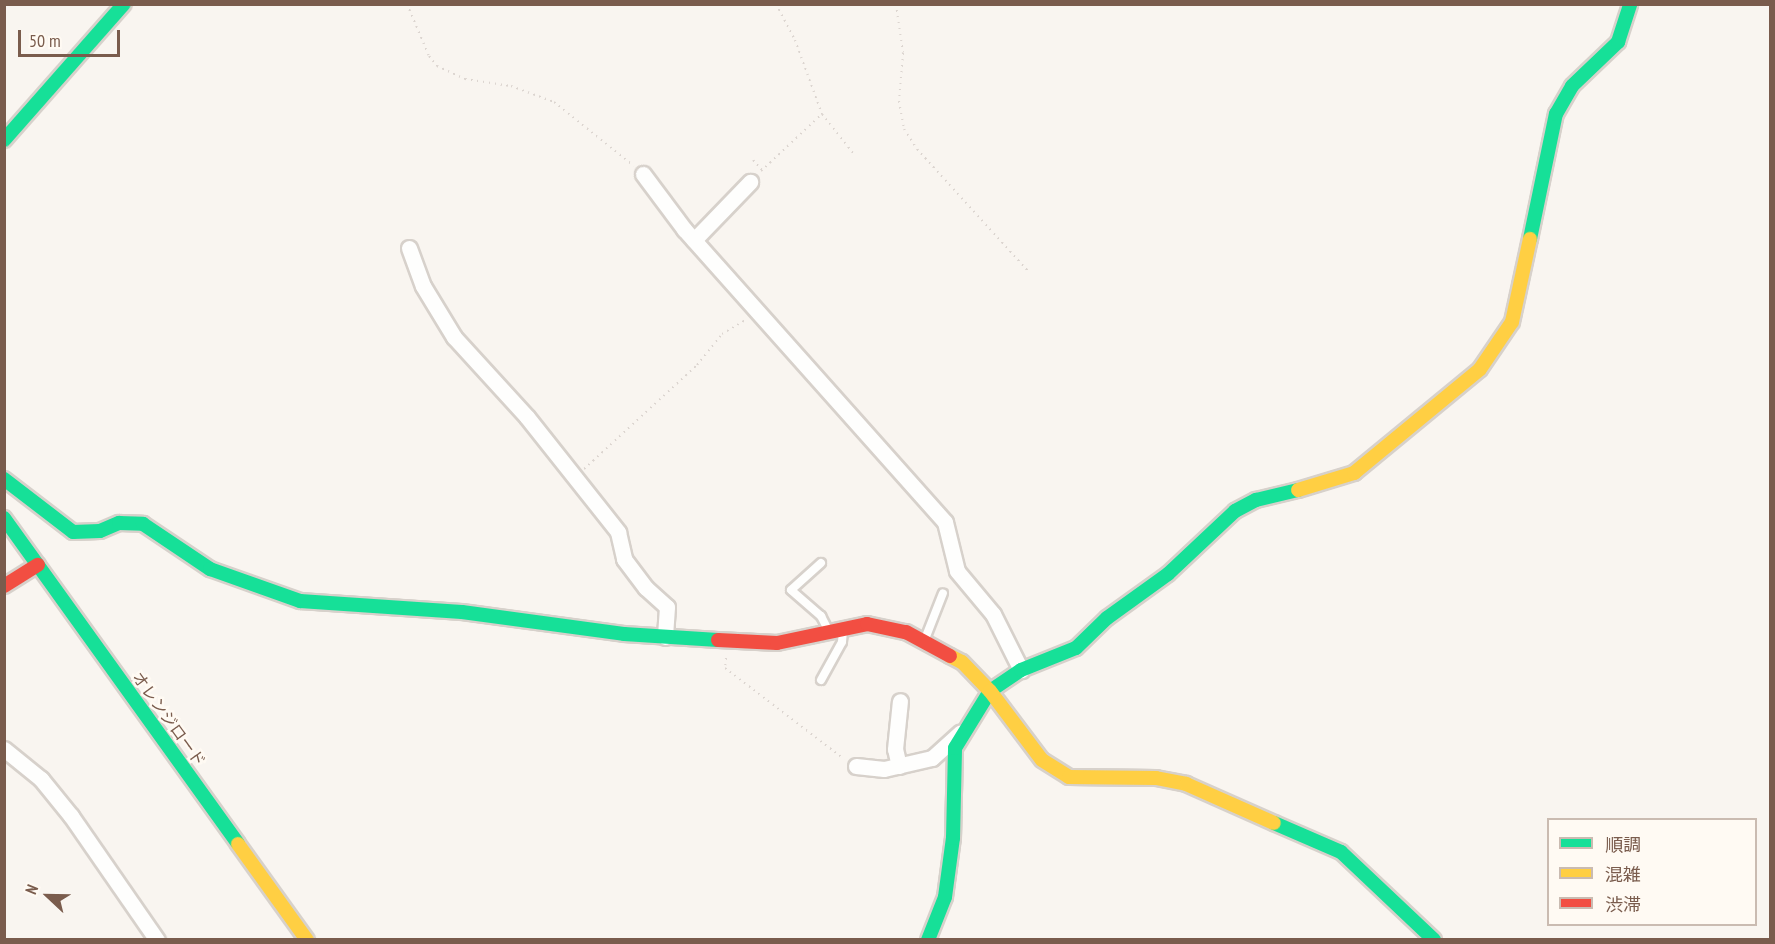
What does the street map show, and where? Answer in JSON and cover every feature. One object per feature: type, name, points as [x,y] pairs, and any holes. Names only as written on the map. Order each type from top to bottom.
[{"type":"street","points":[[4,140],[124,4]]},
{"type":"street","points":[[856,766],[884,769],[932,758],[962,731],[990,692],[1021,670],[1076,648],[1107,618],[1168,574],[1235,511],[1256,500],[1335,482],[1354,473],[1480,369],[1512,322],[1556,114],[1572,86],[1618,42],[1630,4]]},
{"type":"street","points":[[643,174],[694,240],[945,522],[957,571],[993,614],[1021,670]]},
{"type":"street","points":[[694,240],[750,183]]},
{"type":"street","points":[[409,248],[423,286],[454,338],[527,417],[618,532],[624,559],[646,588],[667,606],[665,637]]},
{"type":"street","points":[[4,479],[73,532],[100,531],[119,523],[143,524],[210,569],[300,601],[462,612],[665,637],[728,641],[777,643],[828,630],[867,624],[906,632],[962,662],[990,692],[1041,760],[1069,777],[1156,778],[1186,784],[1341,852],[1373,879],[1413,924],[1434,939]]},
{"type":"street","name":"オレンジロード","points":[[4,518],[307,939]]},
{"type":"street","points":[[4,586],[38,565]]},
{"type":"street","points":[[899,766],[895,749],[900,701]]},
{"type":"street","points":[[928,939],[945,897],[952,838],[955,755],[962,731]]},
{"type":"street","points":[[4,749],[41,779],[71,816],[157,939]]},
{"type":"lane","points":[[821,563],[791,590],[821,616],[828,630]]},
{"type":"lane","points":[[924,641],[943,593]]},
{"type":"lane","points":[[821,680],[842,642],[843,627]]},
{"type":"path","points":[[407,4],[437,66],[465,79],[511,86],[555,102],[643,174]]},
{"type":"path","points":[[897,4],[903,53],[899,101],[904,129],[917,148],[1029,272]]},
{"type":"path","points":[[776,5],[795,40],[822,114],[854,153]]},
{"type":"path","points":[[750,183],[822,114]]},
{"type":"path","points":[[753,160],[762,170]]},
{"type":"path","points":[[573,478],[697,365],[722,334],[759,311]]},
{"type":"path","points":[[728,641],[725,668],[834,754],[856,766]]},
{"type":"traffic: fast","points":[[4,140],[124,4]]},
{"type":"traffic: fast","points":[[1530,239],[1556,114],[1572,86],[1618,42],[1630,4]]},
{"type":"traffic: fast","points":[[4,479],[73,532],[100,531],[119,523],[143,524],[210,569],[300,601],[462,612],[624,634],[718,640]]},
{"type":"traffic: fast","points":[[928,940],[945,897],[953,838],[955,748],[990,691],[1021,670],[1076,648],[1107,618],[1168,574],[1235,511],[1256,500],[1298,490]]},
{"type":"traffic: fast","points":[[4,518],[238,844]]},
{"type":"traffic: fast","points":[[1274,823],[1341,852],[1434,940]]},
{"type":"traffic: slow","points":[[1298,490],[1354,473],[1480,369],[1512,322],[1530,239]]},
{"type":"traffic: slow","points":[[950,656],[962,662],[990,691],[1042,760],[1069,777],[1156,778],[1186,784],[1274,823]]},
{"type":"traffic: slow","points":[[238,844],[307,940]]},
{"type":"traffic: jam","points":[[4,586],[38,565]]},
{"type":"traffic: jam","points":[[718,640],[777,643],[867,624],[906,632],[950,656]]}]
